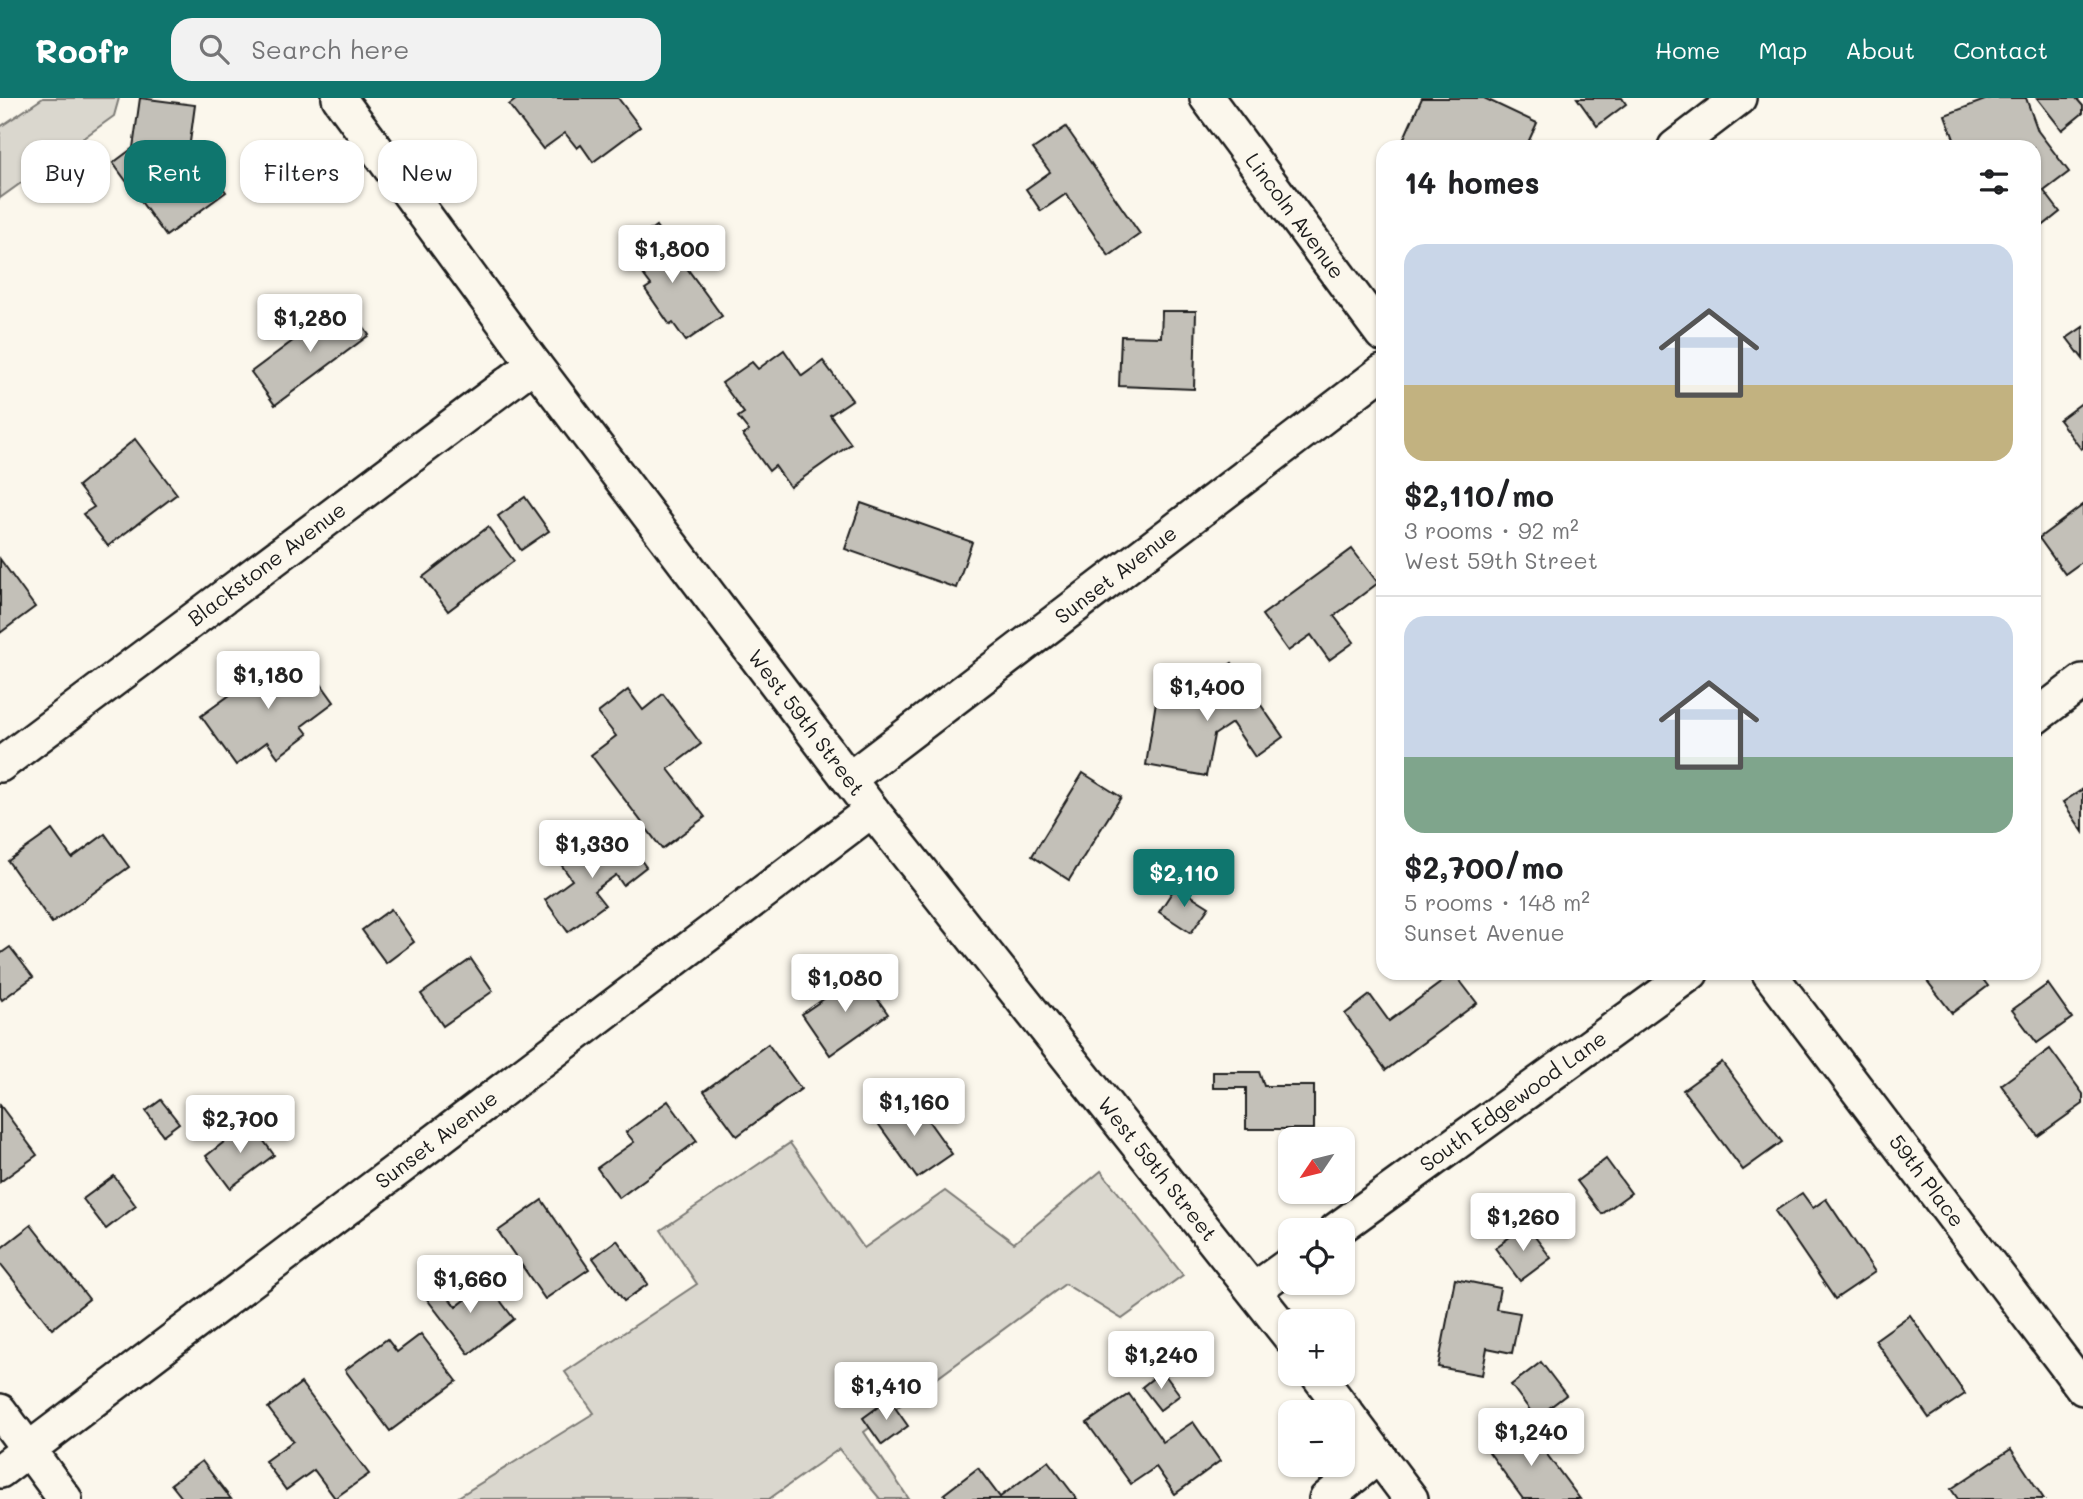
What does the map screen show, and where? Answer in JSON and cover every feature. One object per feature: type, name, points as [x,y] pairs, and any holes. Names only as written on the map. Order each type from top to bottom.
[{"type":"street","name":"West 59th Street","points":[[339,98],[534,364],[872,810],[1278,1321]]},
{"type":"street","name":"Lincoln Avenue","points":[[1208,98],[1376,326]]},
{"type":"street","points":[[1684,140],[1739,98]]},
{"type":"street","name":"Blackstone Avenue","points":[[0,765],[534,364]]},
{"type":"street","name":"Sunset Avenue","points":[[849,779],[1376,377]]},
{"type":"street","points":[[2041,713],[2083,681]]},
{"type":"street","name":"Sunset Avenue","points":[[0,1471],[872,810]]},
{"type":"street","name":"South Edgewood Lane","points":[[1353,1218],[1681,980]]},
{"type":"street","name":"59th Place","points":[[1774,980],[2083,1388]]},
{"type":"street","points":[[1254,1290],[1278,1273]]},
{"type":"street","points":[[1326,1386],[1412,1499]]},
{"type":"street","points":[[0,1411],[65,1499]]},
{"type":"street","points":[[1326,1499],[1379,1456]]},
{"type":"shaded area","points":[[43,98],[119,98],[114,116],[81,140],[21,140],[21,183],[0,198],[0,127]]},
{"type":"shaded area","points":[[790,1143],[864,1248],[945,1191],[1014,1243],[1101,1171],[1183,1275],[1122,1319],[1065,1284],[864,1432],[909,1499],[880,1499],[839,1449],[769,1499],[455,1499],[594,1413],[565,1372],[697,1284],[661,1230]]},
{"type":"building","points":[[140,98],[195,105],[190,140],[134,140]]},
{"type":"building","points":[[518,98],[618,98],[640,127],[593,162],[581,145],[577,148],[565,133],[543,149],[509,105]]},
{"type":"building","points":[[1422,98],[1484,98],[1537,123],[1529,140],[1403,140]]},
{"type":"building","points":[[1577,98],[1622,98],[1626,104],[1597,126]]},
{"type":"building","points":[[1990,98],[2026,98],[2038,131],[2069,172],[2044,191],[2060,212],[2041,227],[2041,140],[1954,140],[1945,115]]},
{"type":"building","points":[[2037,98],[2076,98],[2083,106],[2083,113],[2062,130]]},
{"type":"building","points":[[1066,127],[1140,234],[1109,256],[1066,194],[1041,211],[1026,189],[1050,172],[1033,149]]},
{"type":"building","points":[[124,155],[124,178],[113,163]]},
{"type":"building","points":[[142,203],[211,203],[166,236]]},
{"type":"building","points":[[656,226],[722,316],[686,341],[673,323],[670,325],[645,289],[651,285],[624,249]]},
{"type":"building","points":[[345,302],[369,335],[275,405],[251,372]]},
{"type":"building","points":[[1162,311],[1196,311],[1194,389],[1119,386],[1121,336],[1161,337]]},
{"type":"building","points":[[2083,327],[2083,359],[2067,338]]},
{"type":"building","points":[[784,350],[802,376],[823,361],[852,400],[830,415],[851,444],[790,487],[775,466],[769,471],[743,435],[749,431],[738,417],[744,413],[722,383],[752,362],[758,369]]},
{"type":"building","points":[[2083,402],[2083,448],[2081,449],[2059,420]]},
{"type":"building","points":[[135,439],[177,494],[108,546],[83,514],[94,507],[78,486]]},
{"type":"building","points":[[525,497],[549,531],[521,550],[498,516]]},
{"type":"building","points":[[861,503],[972,542],[956,588],[845,549]]},
{"type":"building","points":[[2083,505],[2083,561],[2065,574],[2041,541],[2041,536]]},
{"type":"building","points":[[488,527],[514,561],[448,611],[423,577]]},
{"type":"building","points":[[1352,549],[1376,580],[1376,584],[1334,616],[1354,642],[1329,660],[1311,635],[1288,651],[1262,615]]},
{"type":"building","points":[[0,559],[35,607],[0,633]]},
{"type":"building","points":[[301,656],[334,702],[302,726],[308,734],[278,757],[267,742],[236,765],[201,716],[270,666],[276,675]]},
{"type":"building","points":[[1232,663],[1283,737],[1255,757],[1232,723],[1214,735],[1206,776],[1146,765],[1158,689],[1186,694]]},
{"type":"building","points":[[628,690],[643,710],[663,694],[701,744],[668,769],[705,817],[662,849],[591,755],[616,736],[598,713]]},
{"type":"building","points":[[1083,773],[1121,797],[1069,880],[1032,856]]},
{"type":"building","points":[[2083,789],[2083,832],[2063,802]]},
{"type":"building","points":[[52,830],[72,858],[105,834],[129,867],[52,923],[8,861]]},
{"type":"building","points":[[624,837],[646,867],[623,885],[616,875],[594,891],[605,905],[568,932],[545,900],[572,880],[560,863],[590,841],[599,855]]},
{"type":"building","points":[[1176,886],[1209,907],[1191,933],[1159,912]]},
{"type":"building","points":[[391,909],[414,942],[386,963],[362,930]]},
{"type":"building","points":[[10,947],[33,977],[2,1000],[0,954]]},
{"type":"building","points":[[471,959],[493,991],[443,1026],[421,994]]},
{"type":"building","points":[[860,974],[888,1014],[830,1055],[802,1014]]},
{"type":"building","points":[[1445,980],[1459,980],[1477,1003],[1386,1070],[1345,1014],[1370,995],[1389,1021]]},
{"type":"building","points":[[1926,980],[1983,980],[1988,986],[1952,1013]]},
{"type":"building","points":[[2048,984],[2072,1018],[2037,1043],[2012,1010]]},
{"type":"building","points":[[768,1044],[801,1089],[737,1136],[704,1091]]},
{"type":"building","points":[[2050,1049],[2083,1094],[2083,1104],[2038,1136],[2001,1085]]},
{"type":"building","points":[[1722,1062],[1782,1142],[1743,1170],[1683,1090]]},
{"type":"building","points":[[1213,1072],[1259,1072],[1264,1086],[1314,1086],[1314,1127],[1246,1129],[1246,1088],[1213,1088]]},
{"type":"building","points":[[912,1098],[952,1154],[917,1178],[877,1122]]},
{"type":"building","points":[[161,1100],[179,1123],[163,1135],[146,1111]]},
{"type":"building","points":[[668,1101],[697,1141],[619,1198],[597,1168],[634,1142],[626,1132]]},
{"type":"building","points":[[0,1105],[37,1155],[0,1182]]},
{"type":"building","points":[[250,1122],[274,1155],[230,1188],[206,1156]]},
{"type":"building","points":[[1606,1159],[1631,1193],[1602,1214],[1577,1181]]},
{"type":"building","points":[[114,1176],[136,1206],[106,1229],[83,1199]]},
{"type":"building","points":[[1802,1193],[1813,1208],[1826,1199],[1875,1272],[1835,1299],[1775,1211]]},
{"type":"building","points":[[542,1200],[589,1269],[545,1299],[498,1231]]},
{"type":"building","points":[[31,1225],[89,1299],[52,1329],[0,1263],[0,1249]]},
{"type":"building","points":[[1526,1225],[1551,1258],[1520,1281],[1495,1248]]},
{"type":"building","points":[[617,1240],[648,1284],[624,1301],[593,1258]]},
{"type":"building","points":[[434,1279],[456,1307],[487,1283],[514,1319],[469,1354],[420,1290]]},
{"type":"building","points":[[1455,1279],[1500,1288],[1496,1309],[1520,1313],[1512,1353],[1487,1348],[1482,1375],[1438,1367]]},
{"type":"building","points":[[1910,1315],[1965,1394],[1929,1418],[1875,1340]]},
{"type":"building","points":[[421,1334],[457,1381],[390,1431],[345,1370],[387,1339],[397,1352]]},
{"type":"building","points":[[1541,1362],[1566,1395],[1536,1418],[1511,1385]]},
{"type":"building","points":[[1162,1371],[1180,1395],[1160,1410],[1142,1387]]},
{"type":"building","points":[[301,1383],[369,1474],[335,1498],[314,1470],[286,1490],[265,1461],[293,1441],[268,1408]]},
{"type":"building","points":[[1129,1394],[1163,1442],[1193,1422],[1220,1461],[1175,1494],[1156,1467],[1131,1484],[1087,1423]]},
{"type":"building","points":[[889,1399],[908,1426],[882,1445],[863,1418]]},
{"type":"building","points":[[1525,1425],[1580,1499],[1523,1499],[1489,1452]]},
{"type":"building","points":[[2011,1449],[2044,1499],[1958,1499],[1951,1489]]},
{"type":"building","points":[[202,1461],[231,1499],[183,1499],[171,1484]]},
{"type":"building","points":[[1048,1461],[1077,1499],[948,1499],[944,1494],[978,1468],[1000,1497]]}]
